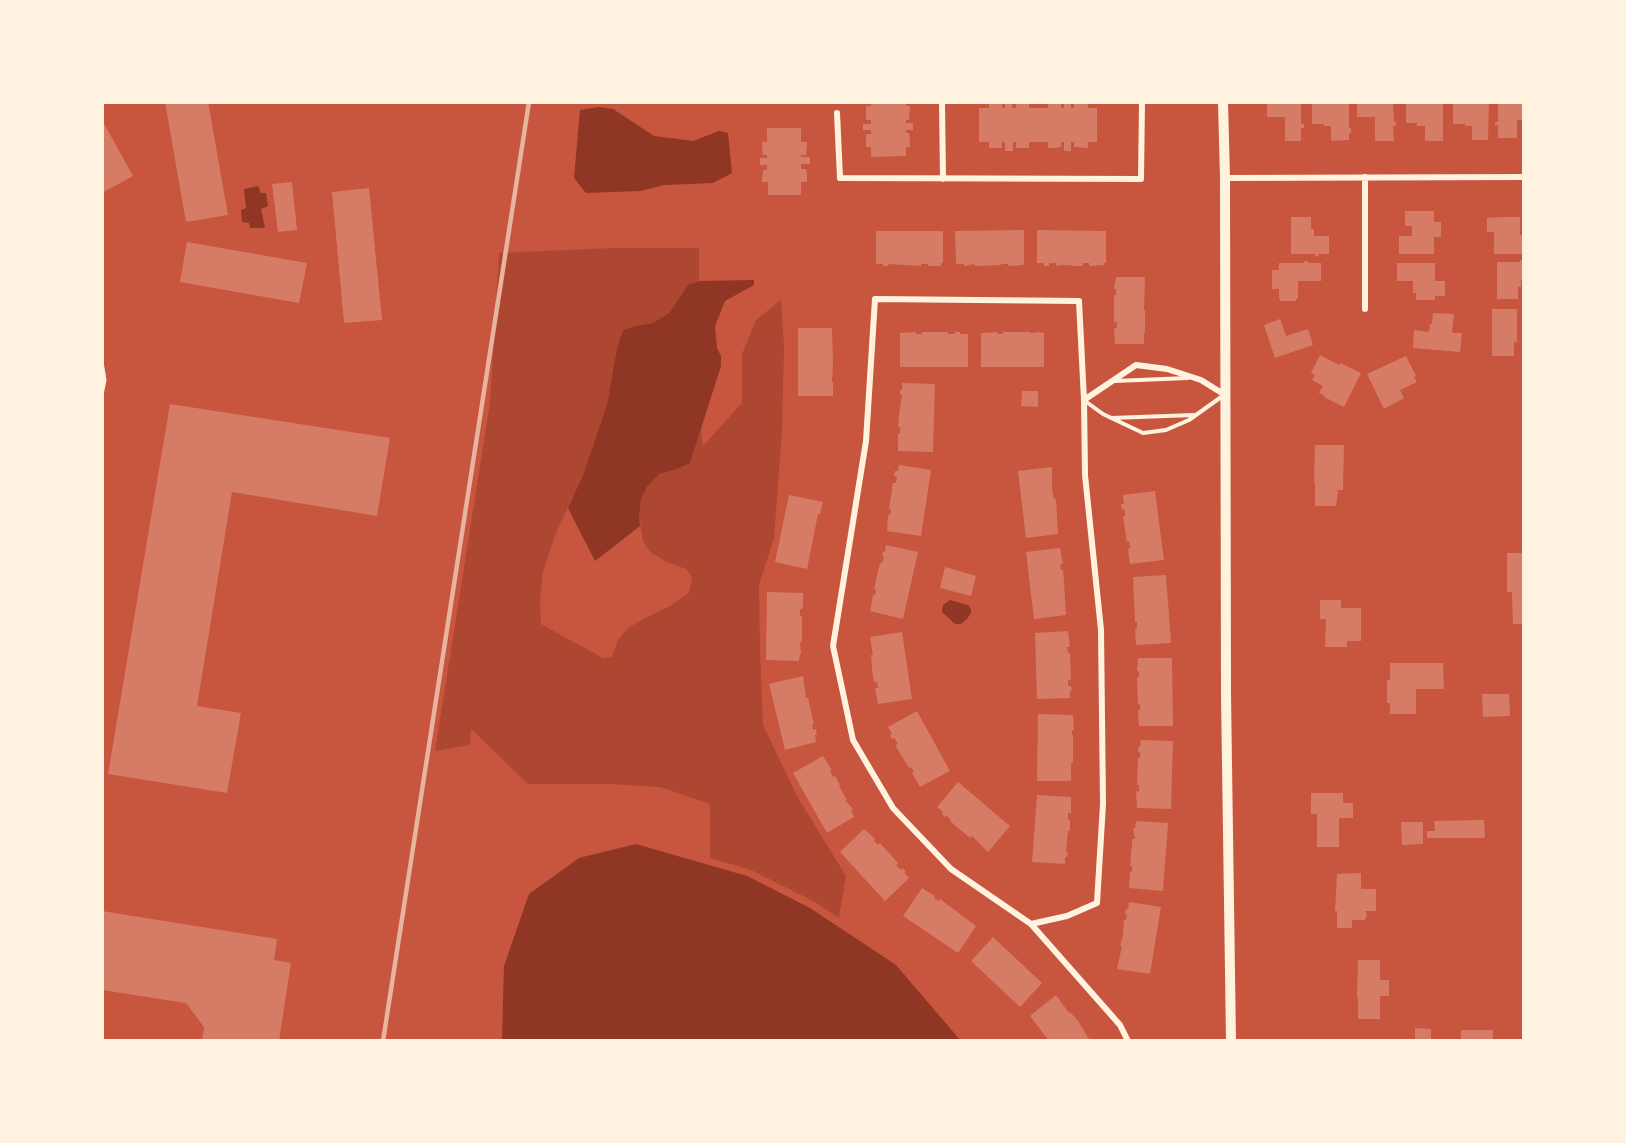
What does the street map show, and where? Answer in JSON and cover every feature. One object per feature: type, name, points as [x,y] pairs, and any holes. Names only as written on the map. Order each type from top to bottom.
[{"type":"street","points":[[942,102],[943,179]]},
{"type":"street","points":[[837,113],[840,178],[1141,179],[1142,102]]},
{"type":"street","points":[[1223,102],[1231,1041]]},
{"type":"street","points":[[1365,177],[1365,309]]},
{"type":"street","points":[[1225,178],[1524,177]]},
{"type":"street","points":[[1031,924],[1067,916],[1097,903],[1103,804],[1101,630],[1085,475],[1079,302],[875,299],[866,441],[833,646],[853,740],[892,808],[951,868],[1031,924],[1120,1025],[1128,1041]]},
{"type":"street","points":[[1084,400],[1136,365],[1167,369],[1201,380],[1225,395]]},
{"type":"lane","points":[[1112,381],[1192,378]]},
{"type":"lane","points":[[1084,400],[1110,418],[1143,433],[1166,430],[1196,415],[1225,395]]},
{"type":"lane","points":[[1110,418],[1196,415]]},
{"type":"path","points":[[102,362],[105,380],[102,395]]},
{"type":"shaded area","points":[[599,107],[613,109],[654,136],[693,141],[719,131],[728,133],[732,173],[713,183],[664,185],[641,191],[586,193],[574,178],[580,110]]},
{"type":"shaded area","points":[[258,186],[261,193],[266,193],[268,206],[261,209],[265,228],[250,228],[249,223],[242,222],[241,210],[246,208],[244,189]]},
{"type":"shaded area","points":[[613,248],[699,248],[699,281],[688,285],[669,313],[653,323],[623,330],[617,348],[607,405],[583,475],[555,535],[543,572],[540,600],[541,624],[603,658],[612,657],[618,640],[628,628],[670,606],[689,593],[692,577],[686,569],[650,552],[643,541],[639,517],[641,499],[647,487],[659,474],[690,463],[701,428],[703,446],[742,403],[742,354],[756,320],[781,300],[784,346],[782,430],[774,538],[759,585],[763,725],[798,798],[846,876],[839,918],[815,902],[751,870],[710,858],[710,804],[660,787],[612,784],[528,784],[471,729],[470,745],[435,751],[490,403],[499,253]]},
{"type":"shaded area","points":[[754,280],[754,285],[725,301],[715,326],[721,366],[690,463],[659,474],[647,487],[641,499],[640,526],[595,561],[568,508],[583,475],[607,405],[617,348],[623,330],[653,323],[669,313],[688,285],[699,281]]},
{"type":"shaded area","points":[[950,600],[968,605],[971,609],[967,619],[961,624],[955,624],[942,612],[943,605]]},
{"type":"shaded area","points":[[636,844],[747,876],[810,908],[896,965],[961,1041],[502,1041],[504,966],[529,894],[579,858]]},
{"type":"building","points":[[165,102],[208,102],[228,215],[186,222]]},
{"type":"building","points":[[871,102],[906,102],[906,106],[910,106],[909,120],[906,120],[906,123],[913,123],[913,130],[906,130],[906,133],[909,133],[910,147],[906,147],[906,156],[871,157],[871,147],[866,147],[866,134],[871,134],[871,130],[863,130],[863,124],[871,124],[871,120],[866,120],[866,106],[871,106]]},
{"type":"building","points":[[1005,102],[1012,102],[1012,108],[1016,108],[1016,103],[1029,103],[1029,108],[1048,108],[1048,102],[1061,103],[1061,108],[1064,108],[1064,102],[1071,102],[1071,108],[1074,108],[1074,103],[1088,102],[1088,108],[1097,108],[1097,142],[1088,142],[1088,148],[1074,147],[1074,142],[1071,142],[1071,151],[1064,151],[1064,142],[1061,142],[1061,147],[1054,148],[1048,148],[1048,142],[1029,142],[1029,148],[1016,148],[1016,142],[1013,142],[1013,151],[1005,151],[1005,142],[1002,142],[1002,148],[989,148],[989,142],[979,142],[979,108],[989,108],[989,103],[1002,103],[1002,108],[1005,108]]},
{"type":"building","points":[[1267,102],[1301,102],[1301,124],[1304,124],[1304,128],[1301,128],[1301,141],[1285,141],[1285,117],[1267,117]]},
{"type":"building","points":[[1357,102],[1393,102],[1394,122],[1396,122],[1396,126],[1393,126],[1394,141],[1375,141],[1375,117],[1357,117]]},
{"type":"building","points":[[1406,102],[1443,102],[1443,141],[1425,141],[1425,126],[1406,123]]},
{"type":"building","points":[[1453,102],[1489,102],[1488,140],[1472,140],[1472,126],[1453,124]]},
{"type":"building","points":[[1498,102],[1524,102],[1524,120],[1517,120],[1517,138],[1498,138],[1498,125],[1495,125],[1495,122],[1498,122]]},
{"type":"building","points":[[1312,103],[1349,103],[1351,133],[1349,133],[1349,140],[1331,141],[1331,126],[1312,124]]},
{"type":"building","points":[[102,120],[133,176],[102,193]]},
{"type":"building","points":[[767,128],[801,128],[801,142],[807,142],[806,155],[801,155],[801,157],[810,157],[810,164],[801,164],[801,169],[806,169],[807,182],[801,182],[801,195],[768,195],[768,182],[762,182],[763,170],[767,170],[767,165],[760,165],[760,158],[767,158],[767,155],[763,155],[762,142],[767,142]]},
{"type":"building","points":[[292,182],[297,230],[278,232],[272,184]]},
{"type":"building","points":[[369,188],[382,320],[344,323],[332,192]]},
{"type":"building","points":[[1405,211],[1434,211],[1434,222],[1441,222],[1441,237],[1434,237],[1434,254],[1399,254],[1399,236],[1412,236],[1412,226],[1405,226]]},
{"type":"building","points":[[1291,217],[1311,217],[1311,229],[1314,229],[1314,236],[1329,236],[1329,254],[1315,256],[1315,254],[1291,254]]},
{"type":"building","points":[[1520,217],[1520,235],[1524,235],[1524,254],[1494,254],[1494,232],[1487,232],[1487,218]]},
{"type":"building","points":[[1024,230],[1023,265],[975,266],[975,264],[964,266],[964,264],[956,264],[955,231]]},
{"type":"building","points":[[1037,230],[1106,231],[1106,263],[1089,266],[1089,263],[1083,263],[1083,266],[1056,266],[1056,263],[1049,263],[1049,266],[1044,266],[1044,263],[1037,263]]},
{"type":"building","points":[[876,231],[943,231],[943,263],[941,266],[876,264]]},
{"type":"building","points":[[187,242],[307,263],[299,303],[180,282]]},
{"type":"building","points":[[1524,260],[1524,280],[1521,280],[1521,287],[1518,287],[1518,299],[1497,299],[1497,262],[1520,262]]},
{"type":"building","points":[[1304,261],[1321,263],[1321,281],[1298,281],[1298,299],[1280,301],[1279,289],[1272,289],[1272,270],[1279,270],[1279,263],[1304,263]]},
{"type":"building","points":[[1397,263],[1435,263],[1435,281],[1445,281],[1445,296],[1435,296],[1435,300],[1416,300],[1416,293],[1413,293],[1413,281],[1397,281]]},
{"type":"building","points":[[1116,277],[1145,277],[1144,344],[1115,344],[1114,328],[1117,328],[1117,322],[1114,322],[1116,289],[1114,289]]},
{"type":"building","points":[[1492,309],[1517,309],[1517,342],[1514,342],[1514,356],[1492,356]]},
{"type":"building","points":[[1433,313],[1454,314],[1452,333],[1462,333],[1460,352],[1413,348],[1414,330],[1429,332]]},
{"type":"building","points":[[1280,319],[1286,336],[1308,329],[1313,345],[1275,358],[1264,325]]},
{"type":"building","points":[[798,328],[832,328],[833,396],[798,396]]},
{"type":"building","points":[[916,332],[916,334],[960,332],[960,334],[968,334],[968,367],[900,367],[900,333]]},
{"type":"building","points":[[997,332],[997,334],[1003,334],[1003,332],[1044,333],[1044,367],[981,367],[981,333]]},
{"type":"building","points":[[1320,355],[1361,373],[1344,407],[1319,393],[1323,386],[1312,380],[1315,375],[1311,373]]},
{"type":"building","points":[[1406,356],[1417,382],[1400,390],[1404,398],[1384,409],[1367,374]]},
{"type":"building","points":[[902,383],[935,384],[933,452],[898,451]]},
{"type":"building","points":[[1022,391],[1038,391],[1038,407],[1021,406]]},
{"type":"building","points":[[170,404],[390,438],[377,516],[232,492],[197,706],[241,713],[227,793],[108,774]]},
{"type":"building","points":[[1315,445],[1344,445],[1343,490],[1336,490],[1338,491],[1336,506],[1315,506]]},
{"type":"building","points":[[899,465],[931,470],[921,536],[887,531],[893,483],[896,483],[897,477],[894,476]]},
{"type":"building","points":[[1052,467],[1052,488],[1054,499],[1056,499],[1058,534],[1026,538],[1018,471]]},
{"type":"building","points":[[1155,491],[1164,560],[1130,564],[1129,541],[1127,542],[1123,516],[1125,516],[1125,509],[1122,510],[1121,504],[1124,504],[1123,495]]},
{"type":"building","points":[[789,495],[823,502],[820,514],[818,514],[807,569],[775,562]]},
{"type":"building","points":[[886,545],[918,552],[903,619],[870,611]]},
{"type":"building","points":[[1060,548],[1066,615],[1034,619],[1026,552]]},
{"type":"building","points":[[1507,553],[1524,553],[1524,624],[1513,624],[1512,592],[1507,592]]},
{"type":"building","points":[[945,567],[976,576],[971,596],[940,588]]},
{"type":"building","points":[[1166,575],[1171,643],[1136,645],[1137,622],[1135,622],[1133,577]]},
{"type":"building","points":[[767,592],[803,593],[803,605],[800,609],[802,642],[800,642],[799,661],[766,660]]},
{"type":"building","points":[[1320,600],[1341,600],[1341,608],[1361,608],[1361,641],[1347,641],[1347,647],[1325,647],[1326,619],[1320,619]]},
{"type":"building","points":[[1068,631],[1070,647],[1067,647],[1070,653],[1071,680],[1068,680],[1068,686],[1071,686],[1072,691],[1070,691],[1070,698],[1037,699],[1035,633]]},
{"type":"building","points":[[902,632],[912,699],[878,704],[875,688],[878,688],[877,682],[874,682],[872,670],[871,655],[873,655],[870,637]]},
{"type":"building","points":[[1138,658],[1172,658],[1173,726],[1139,726]]},
{"type":"building","points":[[1390,663],[1443,663],[1444,689],[1416,689],[1416,714],[1390,714],[1390,703],[1387,703],[1387,680],[1390,680]]},
{"type":"building","points":[[803,676],[806,698],[808,698],[814,724],[812,725],[813,730],[816,729],[816,742],[785,750],[769,684]]},
{"type":"building","points":[[1482,694],[1509,694],[1510,716],[1483,717]]},
{"type":"building","points":[[917,711],[950,771],[920,787],[912,773],[914,772],[895,745],[898,744],[894,738],[892,739],[888,727]]},
{"type":"building","points":[[1038,714],[1073,715],[1071,781],[1037,781]]},
{"type":"building","points":[[1141,740],[1173,741],[1171,809],[1137,808],[1136,791],[1139,792],[1139,785],[1137,785],[1138,758],[1140,758],[1138,747],[1140,747]]},
{"type":"building","points":[[823,756],[832,770],[830,771],[833,777],[835,776],[840,785],[847,800],[845,800],[853,809],[851,810],[854,817],[827,833],[793,773]]},
{"type":"building","points":[[958,782],[1010,826],[988,852],[972,836],[970,838],[946,815],[945,817],[937,807]]},
{"type":"building","points":[[1311,793],[1343,793],[1343,803],[1353,803],[1353,818],[1339,818],[1339,847],[1317,847],[1317,814],[1311,814]]},
{"type":"building","points":[[1037,795],[1071,797],[1071,813],[1068,813],[1070,831],[1068,831],[1066,852],[1068,853],[1065,857],[1065,864],[1032,862]]},
{"type":"building","points":[[1484,820],[1485,838],[1427,838],[1427,831],[1435,831],[1434,821]]},
{"type":"building","points":[[1136,821],[1168,823],[1163,891],[1129,888],[1130,872],[1132,872],[1132,866],[1130,866],[1132,839],[1135,839],[1133,828],[1135,828]]},
{"type":"building","points":[[1401,822],[1423,822],[1423,844],[1402,845]]},
{"type":"building","points":[[864,829],[878,845],[880,843],[898,863],[896,865],[901,870],[903,868],[909,878],[885,901],[840,852]]},
{"type":"building","points":[[1361,873],[1361,889],[1376,889],[1376,911],[1365,911],[1367,914],[1365,920],[1352,920],[1352,928],[1337,928],[1337,911],[1335,911],[1337,874]]},
{"type":"building","points":[[922,888],[976,926],[958,953],[903,916]]},
{"type":"building","points":[[1129,902],[1161,907],[1150,974],[1117,969],[1124,920],[1127,914],[1125,914]]},
{"type":"building","points":[[102,911],[277,939],[274,960],[291,963],[279,1041],[202,1041],[204,1027],[186,1003],[102,990]]},
{"type":"building","points":[[993,937],[1042,983],[1020,1007],[971,961]]},
{"type":"building","points":[[1358,960],[1380,960],[1380,980],[1389,980],[1389,996],[1380,996],[1380,1019],[1358,1019]]},
{"type":"building","points":[[1056,995],[1078,1021],[1089,1039],[1094,1041],[1049,1041],[1030,1016]]},
{"type":"building","points":[[1415,1028],[1431,1029],[1431,1041],[1415,1041]]},
{"type":"building","points":[[1461,1030],[1493,1030],[1493,1041],[1461,1041]]},
{"type":"railway","points":[[383,1041],[529,102]]}]
